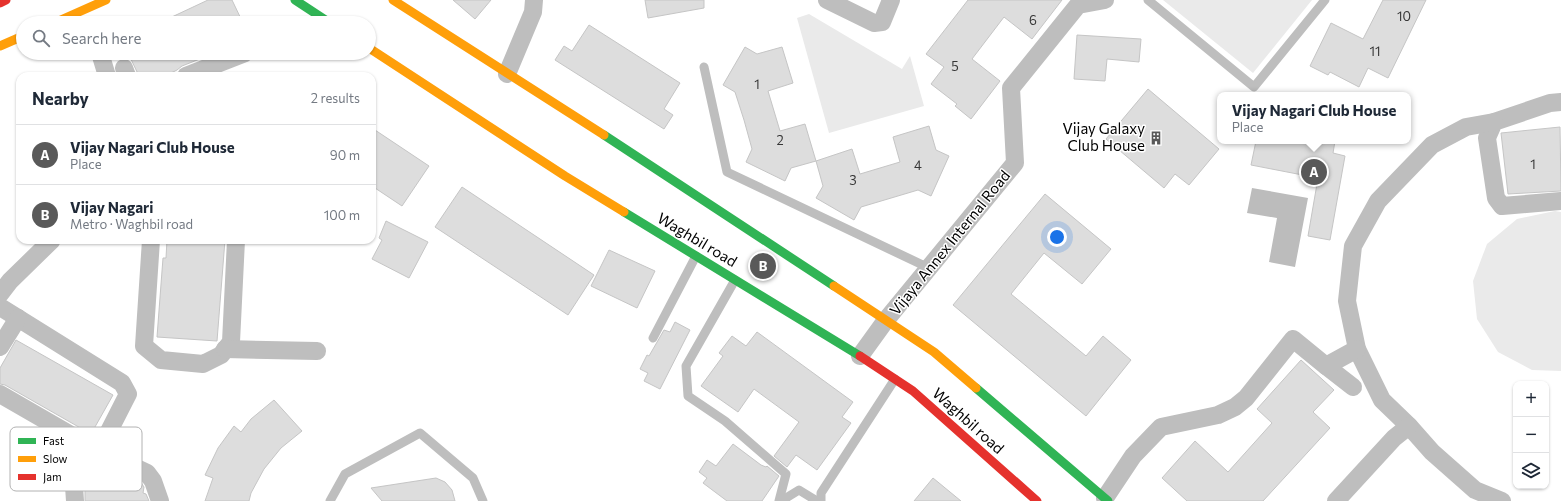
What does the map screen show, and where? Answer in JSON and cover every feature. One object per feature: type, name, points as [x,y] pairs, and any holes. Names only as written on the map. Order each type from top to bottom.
[{"type":"main road","points":[[0,3],[6,0]]},
{"type":"main road","points":[[88,16],[106,0]]},
{"type":"main road","points":[[295,0],[319,16]]},
{"type":"main road","name":"Waghbil road","points":[[394,0],[507,74],[562,107],[934,352],[1106,500]]},
{"type":"main road","points":[[0,46],[16,39]]},
{"type":"main road","name":"Waghbil road","points":[[376,53],[565,176],[860,356],[913,391],[1037,501]]},
{"type":"street","points":[[507,74],[533,12],[534,0]]},
{"type":"street","points":[[827,0],[874,23],[882,22],[891,0]]},
{"type":"street","name":"Vijaya Annex Internal Road","points":[[860,356],[886,320],[1015,163],[1011,88],[1078,5],[1105,0]]},
{"type":"street","points":[[102,60],[106,72]]},
{"type":"street","points":[[196,72],[227,60]]},
{"type":"street","points":[[1502,501],[1475,490],[1432,452],[1409,426],[1382,400],[1357,349],[1347,302],[1353,246],[1378,201],[1432,145],[1466,127],[1494,122],[1550,103],[1561,102]]},
{"type":"street","points":[[1494,122],[1487,138],[1496,198],[1502,206],[1561,201]]},
{"type":"street","points":[[0,294],[10,281],[48,244]]},
{"type":"street","points":[[151,244],[144,346],[162,360],[203,364],[221,355],[231,342],[236,244]]},
{"type":"street","points":[[0,307],[122,383],[128,394],[111,427]]},
{"type":"street","points":[[0,347],[18,318]]},
{"type":"street","points":[[1106,500],[1133,456],[1161,427],[1218,415],[1235,407],[1246,398],[1293,339],[1353,387]]},
{"type":"street","points":[[225,349],[318,351]]},
{"type":"street","points":[[1326,366],[1357,349]]},
{"type":"street","points":[[0,394],[57,427]]},
{"type":"street","points":[[1336,501],[1394,438],[1409,426]]},
{"type":"street","points":[[142,471],[147,473],[153,481],[160,501]]},
{"type":"street","points":[[74,491],[75,501]]},
{"type":"lane","points":[[1148,0],[1254,87],[1325,0]]},
{"type":"lane","points":[[704,68],[727,172],[929,268]]},
{"type":"lane","points":[[653,338],[696,256]]},
{"type":"lane","points":[[735,280],[686,366],[688,396],[726,421],[786,474],[780,501]]},
{"type":"lane","points":[[821,501],[821,493],[895,379]]},
{"type":"lane","points":[[330,501],[345,474],[420,434],[473,478],[483,501]]},
{"type":"lane","points":[[780,501],[799,490],[817,501]]},
{"type":"shaded area","points":[[1163,0],[1312,0],[1253,73]]},
{"type":"shaded area","points":[[809,14],[902,69],[910,56],[924,106],[829,133],[797,18]]},
{"type":"shaded area","points":[[1252,188],[1308,198],[1295,267],[1269,262],[1277,218],[1247,213]]},
{"type":"shaded area","points":[[1555,211],[1561,212],[1561,371],[1532,370],[1498,352],[1477,319],[1473,281],[1487,244],[1517,219]]},
{"type":"building","points":[[208,0],[232,0],[240,16],[174,16]]},
{"type":"building","points":[[453,0],[491,0],[475,19]]},
{"type":"building","points":[[645,0],[704,0],[704,8],[648,18]]},
{"type":"building","points":[[968,0],[1062,0],[1032,39],[1004,17],[972,59],[1000,81],[971,119],[955,106],[957,104],[931,84],[944,67],[926,54]]},
{"type":"building","points":[[1383,0],[1426,0],[1388,78],[1368,68],[1359,87],[1330,72],[1328,75],[1310,66],[1331,23],[1363,39]]},
{"type":"building","points":[[589,25],[680,83],[664,109],[673,115],[664,129],[555,60],[564,46],[572,51]]},
{"type":"building","points":[[1077,35],[1141,39],[1139,62],[1107,59],[1105,81],[1074,79]]},
{"type":"building","points":[[745,47],[757,54],[782,47],[793,83],[768,91],[780,131],[805,124],[816,161],[791,168],[785,181],[746,162],[752,149],[744,120],[735,92],[723,85]]},
{"type":"building","points":[[131,60],[197,60],[182,66],[173,72],[137,72]]},
{"type":"building","name":"Vijay Galaxy Club House","points":[[1148,89],[1219,149],[1189,185],[1175,174],[1164,188],[1106,139]]},
{"type":"building","points":[[929,126],[936,150],[949,156],[931,196],[918,190],[861,207],[854,220],[816,198],[823,186],[816,161],[852,149],[860,174],[900,162],[893,137]]},
{"type":"building","points":[[1560,127],[1561,191],[1508,194],[1501,133]]},
{"type":"building","points":[[376,131],[429,166],[402,206],[376,189]]},
{"type":"building","points":[[1255,144],[1334,144],[1333,153],[1345,156],[1330,240],[1308,236],[1318,178],[1251,165]]},
{"type":"building","points":[[462,187],[594,275],[568,315],[435,227]]},
{"type":"building","points":[[1045,194],[1111,249],[1082,284],[1044,253],[1011,294],[1086,356],[1103,336],[1131,360],[1086,416],[953,305]]},
{"type":"building","points":[[386,221],[428,242],[409,278],[372,259],[382,240],[379,238]]},
{"type":"building","points":[[167,244],[225,244],[217,341],[157,337],[163,258],[166,258]]},
{"type":"building","points":[[609,250],[655,271],[637,308],[591,286]]},
{"type":"building","points":[[675,322],[690,330],[660,389],[644,381],[648,373],[640,369],[647,355],[649,356],[664,330],[670,332]]},
{"type":"building","points":[[757,332],[853,402],[842,417],[851,423],[817,470],[796,455],[787,467],[774,456],[799,422],[754,389],[738,412],[701,386],[723,356],[719,353],[732,336],[746,346]]},
{"type":"building","points":[[16,340],[113,395],[95,427],[79,427],[5,385],[0,384],[0,368]]},
{"type":"building","points":[[1301,360],[1334,390],[1313,412],[1330,428],[1263,501],[1187,501],[1162,478],[1195,441],[1228,472],[1272,423],[1257,409]]},
{"type":"building","points":[[274,400],[302,431],[281,448],[264,469],[251,493],[249,501],[205,501],[213,478],[205,475],[218,448],[234,426],[241,432],[251,419]]},
{"type":"building","points":[[733,444],[761,465],[767,466],[779,476],[762,501],[727,501],[703,483],[707,478],[699,472],[707,460],[716,466]]},
{"type":"building","points":[[436,478],[445,482],[452,490],[455,501],[382,501],[371,488]]},
{"type":"building","points":[[933,478],[961,501],[914,501]]},
{"type":"building","points":[[142,484],[144,487],[143,493],[146,494],[149,501],[85,501],[85,491],[142,491]]},
{"type":"traffic: fast","points":[[295,0],[319,16]]},
{"type":"traffic: fast","points":[[604,135],[834,286]]},
{"type":"traffic: fast","points":[[624,212],[860,356]]},
{"type":"traffic: fast","points":[[976,388],[1108,501]]},
{"type":"traffic: slow","points":[[70,16],[106,0]]},
{"type":"traffic: slow","points":[[393,0],[604,135]]},
{"type":"traffic: slow","points":[[0,46],[16,39]]},
{"type":"traffic: slow","points":[[376,53],[565,176],[624,212]]},
{"type":"traffic: slow","points":[[834,286],[934,352],[976,388]]},
{"type":"traffic: jam","points":[[0,3],[6,0]]},
{"type":"traffic: jam","points":[[860,356],[913,391],[1037,501]]},
{"type":"place","name":"Vijay Galaxy Club House","points":[[1156,138]]},
{"type":"place","name":"Vijay Nagari Club House","points":[[1314,172]]},
{"type":"place","name":"Vijay Nagari","points":[[763,266]]}]
